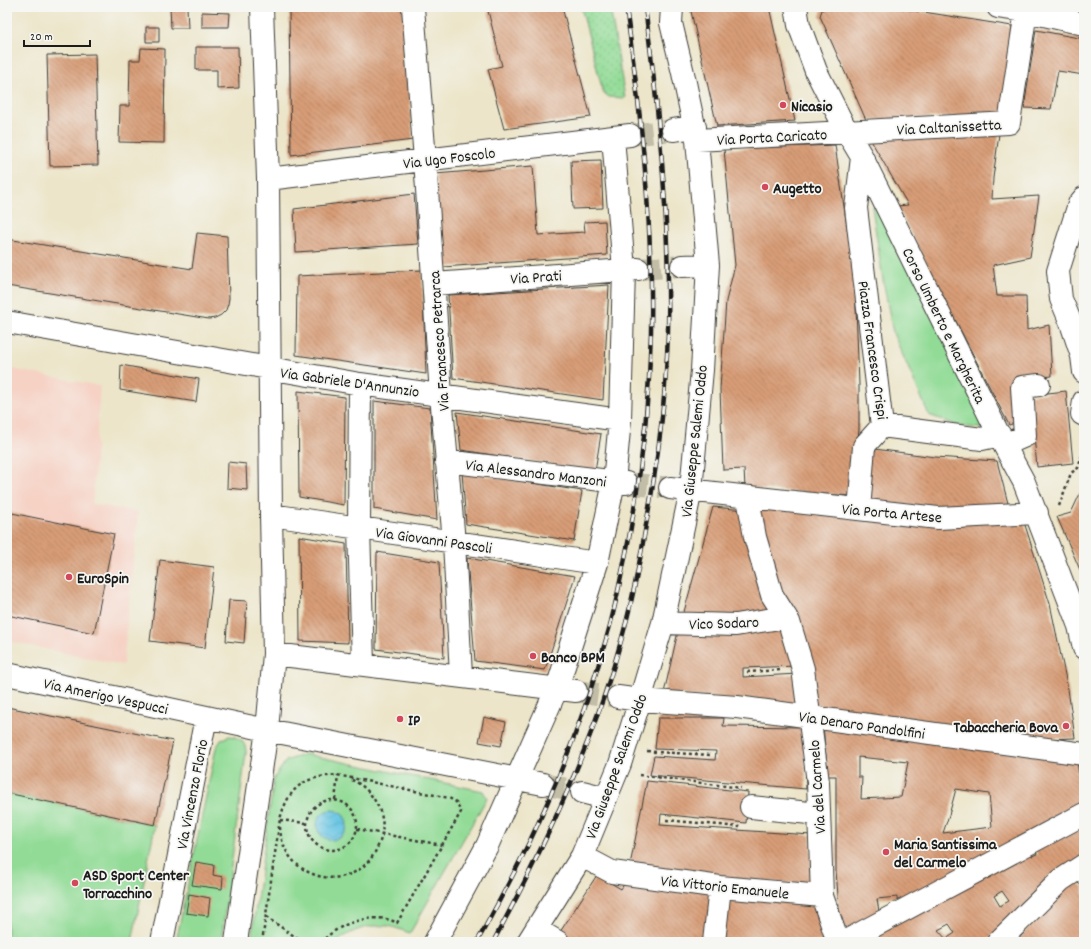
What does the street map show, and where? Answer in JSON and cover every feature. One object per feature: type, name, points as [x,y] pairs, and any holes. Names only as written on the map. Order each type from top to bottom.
[{"type":"street","points":[[236,942],[267,730],[274,654],[271,515],[268,179],[262,7]]},
{"type":"street","name":"Via Francesco Petrarca","points":[[413,7],[446,461],[454,542],[461,676]]},
{"type":"street","name":"Via Giuseppe Salemi Oddo","points":[[532,935],[582,856],[617,771],[663,623],[691,490],[702,370],[708,265],[696,134],[671,24],[672,7]]},
{"type":"street","name":"Corso Umberto e Margherita","points":[[796,7],[799,25],[816,71],[847,132],[862,157],[1024,482],[1079,626],[1084,648]]},
{"type":"street","points":[[998,7],[1026,11],[1084,24]]},
{"type":"street","name":"Via Caltanissetta","points":[[847,132],[1009,124],[1026,11]]},
{"type":"street","points":[[673,130],[696,134]]},
{"type":"street","name":"Via Porta Caricato","points":[[696,134],[847,132]]},
{"type":"street","name":"Via Ugo Foscolo","points":[[268,179],[622,136],[631,269]]},
{"type":"street","name":"Piazza Francesco Crispi","points":[[862,157],[856,208],[882,426],[982,439],[1002,440],[1025,436],[1022,387],[1039,384]]},
{"type":"street","points":[[1084,198],[1079,204],[1058,271],[1061,299],[1082,356],[1084,372]]},
{"type":"street","points":[[682,266],[708,265]]},
{"type":"street","points":[[435,942],[487,846],[516,778],[567,689],[597,563],[620,483],[620,420],[631,269]]},
{"type":"street","name":"Via Prati","points":[[434,284],[631,269]]},
{"type":"street","name":"Via Gabriele D'Annunzio","points":[[7,322],[360,384],[441,394],[620,420]]},
{"type":"street","points":[[360,384],[359,528],[363,664]]},
{"type":"street","points":[[1084,401],[1082,414],[1084,415]]},
{"type":"street","points":[[857,509],[860,498],[864,446],[882,426]]},
{"type":"street","name":"Via Alessandro Manzoni","points":[[446,461],[620,483]]},
{"type":"street","points":[[670,488],[691,490]]},
{"type":"street","name":"Via Porta Artese","points":[[691,490],[748,498],[938,518],[1037,513]]},
{"type":"street","name":"Via del Carmelo","points":[[748,498],[755,537],[772,595],[789,622],[803,669],[818,782],[822,896]]},
{"type":"street","name":"Via Giovanni Pascoli","points":[[271,515],[597,563]]},
{"type":"street","name":"Vico Sodaro","points":[[663,623],[736,625],[786,617]]},
{"type":"street","points":[[274,654],[567,689]]},
{"type":"street","name":"Via Amerigo Vespucci","points":[[7,674],[267,730],[543,784]]},
{"type":"street","name":"Via Denaro Pandolfini","points":[[618,697],[737,707],[1084,754]]},
{"type":"street","name":"Via Vincenzo Florio","points":[[162,942],[206,716]]},
{"type":"street","points":[[582,792],[606,798]]},
{"type":"street","points":[[751,807],[819,814]]},
{"type":"street","points":[[844,942],[1084,814]]},
{"type":"street","name":"Via Vittorio Emanuele","points":[[582,856],[612,872],[720,887],[822,896]]},
{"type":"street","points":[[998,942],[1061,880],[1084,864]]},
{"type":"street","points":[[714,942],[720,887]]},
{"type":"street","points":[[822,896],[838,942]]},
{"type":"street","points":[[532,935],[558,942]]},
{"type":"path","points":[[1056,500],[1059,506],[1071,473],[1078,468],[1084,450]]},
{"type":"path","points":[[747,672],[803,669]]},
{"type":"path","points":[[625,747],[656,752],[712,754]]},
{"type":"path","points":[[617,771],[648,777],[752,789],[749,827],[666,820]]},
{"type":"path","points":[[335,800],[337,775]]},
{"type":"path","points":[[280,819],[280,837],[287,853],[298,866],[313,875],[330,878],[347,876],[363,868],[375,855],[382,839],[383,822],[378,804],[368,790],[354,780],[337,775]]},
{"type":"path","points":[[262,942],[280,819],[284,804],[293,791],[306,781],[321,776],[337,775],[449,798],[456,802],[461,812],[397,923],[392,920],[368,918],[346,924],[326,937],[322,942]]},
{"type":"path","points":[[326,800],[335,800],[346,805],[355,814],[357,830],[352,840],[343,848],[335,851],[319,847],[312,842],[308,834],[306,823],[312,809],[318,803],[326,800]]},
{"type":"path","points":[[280,819],[306,823]]},
{"type":"path","points":[[357,830],[442,845]]},
{"type":"path","points":[[266,917],[303,942]]},
{"type":"shaded area","name":"EuroSpin","points":[[7,368],[100,386],[92,504],[138,512],[123,665],[7,641]]},
{"type":"green space","points":[[581,7],[610,7],[625,98],[609,97],[603,92]]},
{"type":"green space","points":[[872,207],[883,209],[986,429],[959,426],[929,415],[893,333]]},
{"type":"green space","points":[[229,736],[239,739],[244,743],[246,753],[221,942],[176,942],[216,748],[221,740]]},
{"type":"green space","points":[[305,754],[483,791],[487,798],[410,933],[391,927],[374,926],[348,934],[337,942],[251,942],[274,778],[286,761]]},
{"type":"green space","name":"ASD Sport Center Torracchino","points":[[7,793],[155,825],[132,942],[7,942]]},
{"type":"water","points":[[332,810],[343,814],[347,825],[343,836],[332,840],[321,836],[317,825],[321,814]]},
{"type":"building","points":[[170,7],[187,7],[188,28],[171,28]]},
{"type":"building","points":[[310,7],[404,7],[413,140],[291,155],[289,11]]},
{"type":"building","points":[[487,7],[562,7],[591,117],[504,129],[488,69],[502,66]]},
{"type":"building","points":[[690,7],[769,7],[795,121],[717,126]]},
{"type":"building","points":[[823,7],[892,7],[1012,26],[1003,115],[866,120],[820,16]]},
{"type":"building","points":[[202,12],[230,13],[229,27],[202,27]]},
{"type":"building","points":[[146,27],[159,27],[159,42],[146,42]]},
{"type":"building","points":[[1036,30],[1084,39],[1084,75],[1058,71],[1051,109],[1024,108]]},
{"type":"building","points":[[196,47],[238,47],[239,88],[217,89],[217,70],[196,70]]},
{"type":"building","points":[[141,48],[165,49],[164,143],[119,142],[120,106],[129,106],[130,60],[140,60]]},
{"type":"building","points":[[95,54],[98,165],[50,166],[47,55]]},
{"type":"building","points":[[999,134],[993,178],[992,199],[1039,196],[1030,257],[993,265],[997,296],[1026,296],[1027,330],[1049,325],[1052,376],[1014,380],[1020,421],[1009,425],[897,206],[908,205],[869,137]]},
{"type":"building","points":[[835,145],[855,282],[859,384],[859,430],[851,496],[745,488],[744,469],[723,470],[720,389],[726,301],[735,265],[724,149]]},
{"type":"building","points":[[601,160],[603,208],[573,209],[571,161]]},
{"type":"building","points":[[533,166],[538,235],[585,232],[584,222],[605,221],[607,255],[443,267],[435,174]]},
{"type":"building","points":[[414,194],[418,244],[296,252],[294,209]]},
{"type":"building","points":[[197,233],[227,236],[229,298],[226,310],[215,318],[209,319],[7,286],[7,239],[192,269]]},
{"type":"building","points":[[422,270],[426,374],[296,355],[297,276]]},
{"type":"building","points":[[609,285],[603,400],[453,378],[448,295]]},
{"type":"building","points":[[121,365],[199,379],[196,402],[120,390]]},
{"type":"building","points":[[298,391],[345,397],[344,505],[299,497]]},
{"type":"building","points":[[1066,391],[1073,463],[1037,467],[1030,395]]},
{"type":"building","points":[[374,401],[430,408],[437,520],[374,509]]},
{"type":"building","points":[[457,412],[601,434],[595,471],[461,450]]},
{"type":"building","points":[[867,448],[935,457],[997,461],[1010,511],[862,506]]},
{"type":"building","points":[[228,462],[246,464],[247,490],[227,488]]},
{"type":"building","points":[[462,472],[582,491],[574,541],[466,524]]},
{"type":"building","points":[[1084,485],[1084,579],[1057,517],[1071,513]]},
{"type":"building","points":[[713,507],[745,510],[773,614],[682,619]]},
{"type":"building","points":[[755,507],[1024,522],[1050,604],[1068,689],[1075,738],[1042,739],[814,708],[775,592]]},
{"type":"building","points":[[7,512],[114,534],[94,633],[7,615]]},
{"type":"building","points":[[299,536],[346,544],[348,643],[300,641]]},
{"type":"building","points":[[377,552],[439,562],[444,658],[376,649]]},
{"type":"building","points":[[467,558],[575,576],[545,670],[475,661]]},
{"type":"building","points":[[160,560],[214,567],[205,648],[150,641]]},
{"type":"building","points":[[229,600],[247,601],[244,643],[226,641]]},
{"type":"building","points":[[785,623],[797,666],[743,668],[743,677],[798,674],[800,707],[664,693],[679,627]]},
{"type":"building","points":[[7,707],[173,741],[155,825],[7,793]]},
{"type":"building","points":[[484,717],[506,722],[501,746],[479,742]]},
{"type":"building","points":[[658,718],[724,718],[723,726],[804,727],[806,789],[650,775],[654,756],[715,760],[716,751],[655,749]]},
{"type":"building","points":[[823,726],[1076,755],[1084,808],[898,909],[897,897],[877,899],[880,918],[845,933],[839,908],[836,871],[836,776],[828,776]],"holes":[[[858,757],[908,762],[901,797],[861,799],[862,777],[858,777]],[[956,789],[989,794],[992,827],[943,833]]]},
{"type":"building","points":[[647,781],[748,792],[746,823],[661,814],[660,825],[811,835],[812,885],[629,870]]},
{"type":"building","points":[[1081,821],[1084,838],[1084,857],[986,942],[854,942],[1029,850],[1032,856],[1037,854],[1034,847]],"holes":[[[1002,891],[1009,901],[1000,906],[994,896]],[[949,924],[955,933],[946,939],[938,930]]]},
{"type":"building","points":[[196,862],[214,865],[213,875],[223,877],[222,889],[192,885]]},
{"type":"building","points":[[597,875],[621,889],[626,881],[715,892],[708,942],[574,942],[560,932]]},
{"type":"building","points":[[1073,880],[1084,887],[1084,942],[1016,942],[1044,909]]},
{"type":"building","points":[[724,892],[818,901],[831,942],[718,942]]},
{"type":"building","points":[[189,894],[210,898],[208,916],[186,913]]},
{"type":"tunnel","points":[[630,135],[673,130]]},
{"type":"tunnel","points":[[639,269],[682,266]]},
{"type":"tunnel","points":[[626,483],[670,488]]},
{"type":"tunnel","points":[[576,691],[618,697]]},
{"type":"tunnel","points":[[543,784],[582,792]]},
{"type":"railway","points":[[477,942],[537,825],[555,786],[580,720],[611,621],[635,506],[646,419],[650,361],[651,291],[645,169],[637,88],[626,7]]},
{"type":"railway","points":[[493,942],[550,830],[598,714],[630,607],[639,566],[658,453],[668,332],[667,250],[659,128],[645,7]]},
{"type":"place","name":"Nicasio","points":[[783,105]]},
{"type":"place","name":"Augetto","points":[[765,187]]},
{"type":"place","name":"EuroSpin","points":[[69,577]]},
{"type":"place","name":"Banco BPM","points":[[533,656]]},
{"type":"place","name":"IP","points":[[400,719]]},
{"type":"place","name":"Tabaccheria Bova","points":[[1066,726]]},
{"type":"place","name":"Maria Santissima del Carmelo","points":[[886,852]]},
{"type":"place","name":"ASD Sport Center Torracchino","points":[[75,883]]}]
